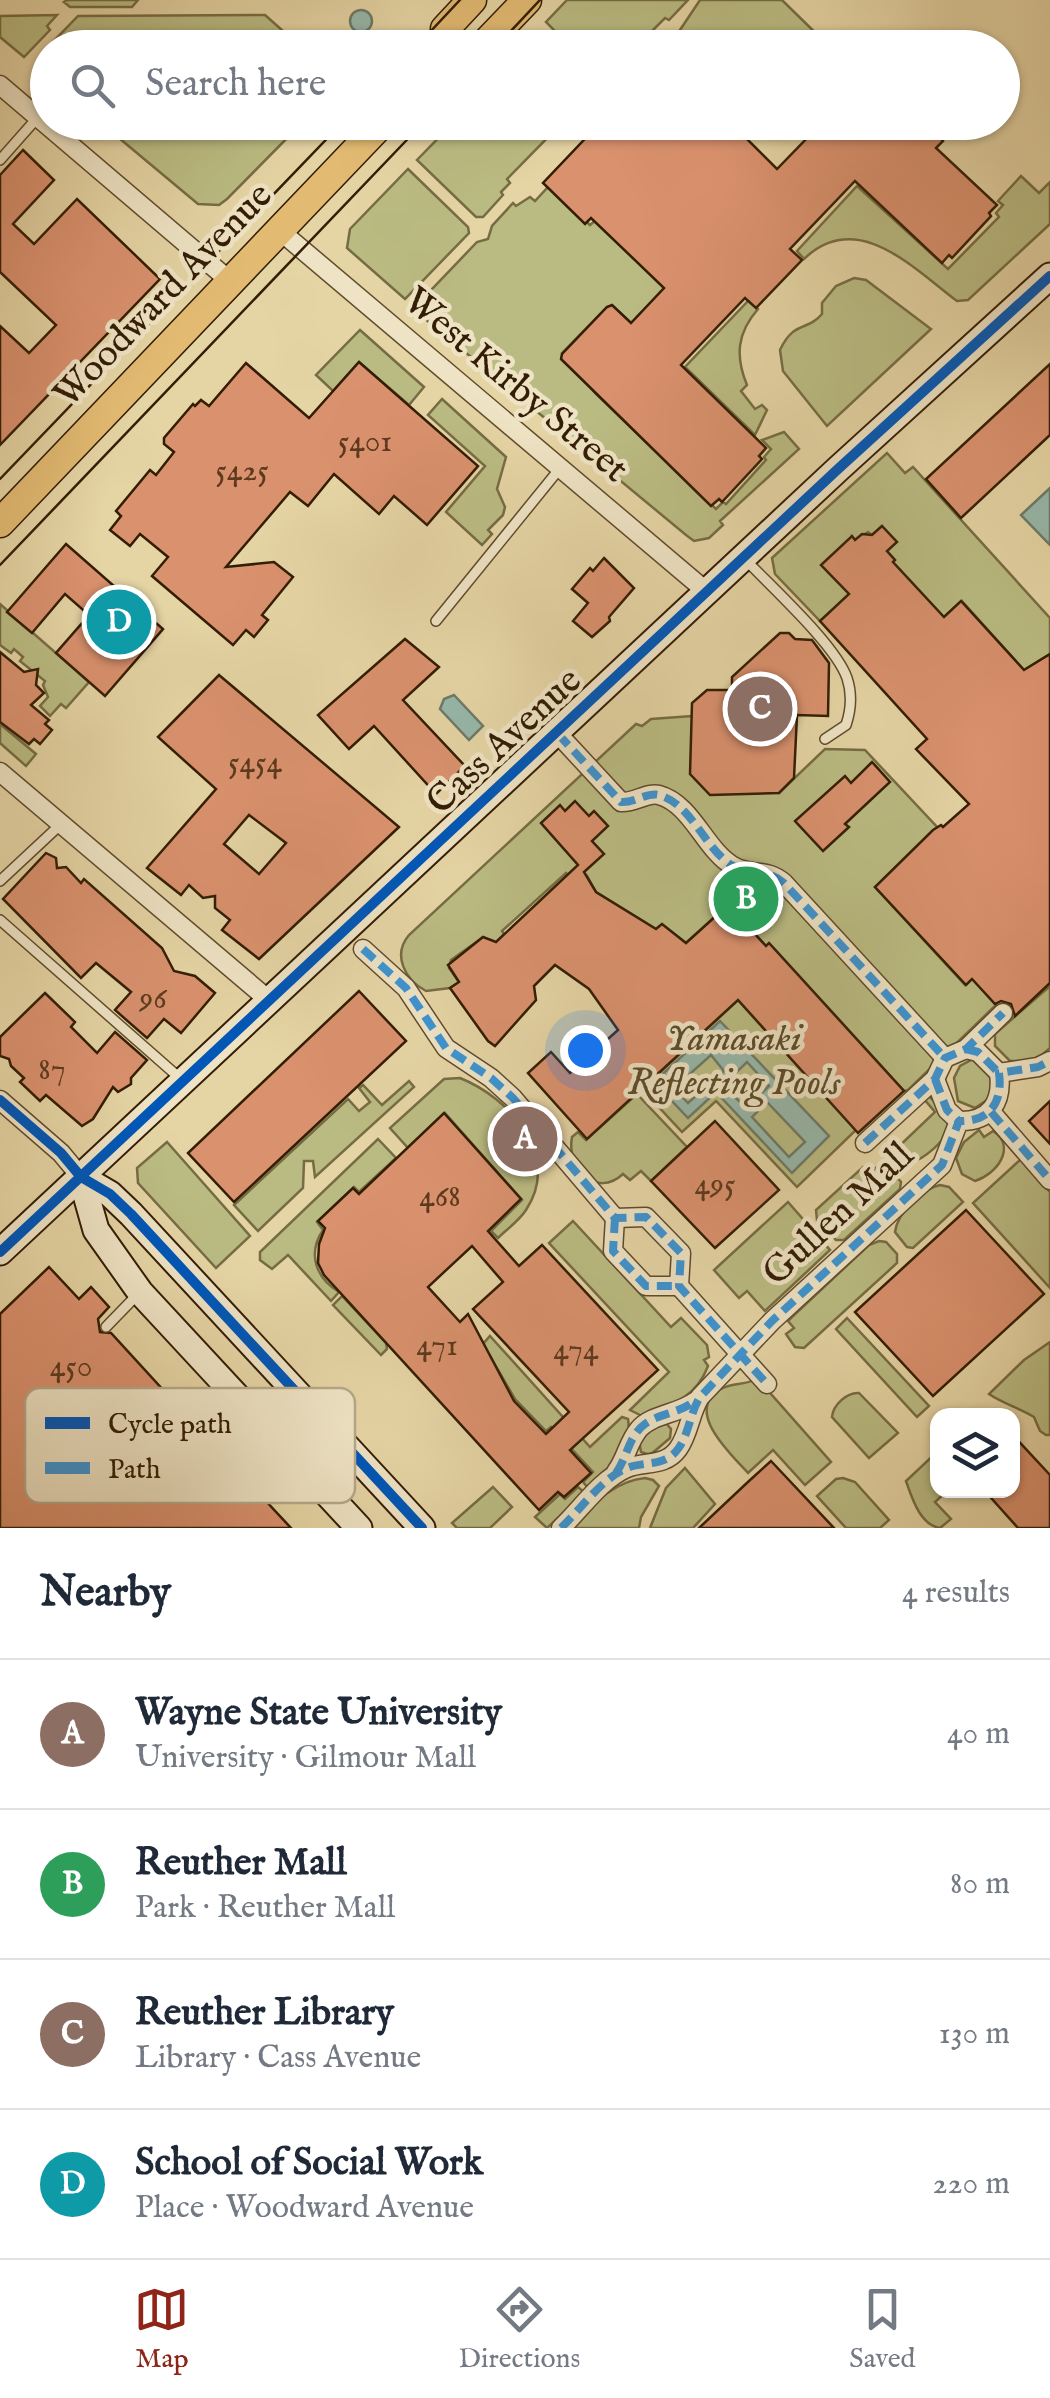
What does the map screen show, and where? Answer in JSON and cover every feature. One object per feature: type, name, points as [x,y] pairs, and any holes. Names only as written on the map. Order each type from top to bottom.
[{"type":"main road","points":[[445,30],[472,0]]},
{"type":"main road","points":[[498,30],[527,0]]},
{"type":"main road","name":"Woodward Avenue","points":[[0,523],[365,140]]},
{"type":"street","points":[[0,84],[30,109]]},
{"type":"street","points":[[66,140],[230,281]]},
{"type":"street","name":"West Kirby Street","points":[[280,230],[707,592]]},
{"type":"street","name":"Cass Avenue","points":[[0,1252],[1050,276]]},
{"type":"street","points":[[558,734],[622,802],[657,794],[666,798],[734,868],[770,873],[784,883],[945,1058]]},
{"type":"street","points":[[0,772],[270,1001]]},
{"type":"street","points":[[363,949],[406,988],[446,1048],[513,1098],[615,1218],[612,1251],[646,1286],[679,1286]]},
{"type":"street","points":[[864,1143],[935,1079],[945,1058],[966,1049],[1003,1013]]},
{"type":"street","points":[[935,1079],[948,1110],[959,1120],[979,1120],[991,1112],[1001,1088],[999,1073],[978,1052],[966,1049]]},
{"type":"street","points":[[999,1073],[1038,1068],[1050,1061]]},
{"type":"street","points":[[0,1100],[61,1153],[81,1176],[110,1194],[292,1388]]},
{"type":"street","points":[[991,1112],[1050,1180]]},
{"type":"street","name":"Gullen Mall","points":[[562,1528],[614,1476],[671,1456],[682,1441],[700,1397],[841,1255],[942,1165],[959,1120]]},
{"type":"street","points":[[81,1176],[96,1230],[140,1292],[230,1388]]},
{"type":"street","points":[[615,1218],[646,1218],[681,1253],[679,1286],[767,1384]]},
{"type":"street","points":[[140,1292],[135,1274],[141,1259],[157,1255],[179,1265]]},
{"type":"street","name":"Gullen Mall","points":[[614,1476],[636,1432],[700,1397]]},
{"type":"street","points":[[355,1456],[422,1528]]},
{"type":"street","points":[[337,1503],[357,1525],[389,1493]]},
{"type":"lane","points":[[0,160],[30,125]]},
{"type":"lane","points":[[436,621],[561,467]]},
{"type":"lane","points":[[744,558],[826,646],[847,678],[850,705],[846,725],[825,739]]},
{"type":"lane","points":[[0,881],[62,824]]},
{"type":"lane","points":[[0,920],[184,1082]]},
{"type":"lane","points":[[106,1328],[140,1292]]},
{"type":"green space","points":[[138,0],[132,7],[70,7],[64,2]]},
{"type":"green space","points":[[567,0],[688,0],[653,30],[554,30],[546,22]]},
{"type":"green space","points":[[700,0],[782,0],[813,30],[680,30]]},
{"type":"green space","points":[[57,15],[47,26],[50,30],[30,30],[30,51],[24,57],[0,37],[0,16]]},
{"type":"green space","points":[[265,15],[282,30],[64,30],[78,16]]},
{"type":"green space","points":[[121,140],[285,140],[219,205],[198,204]]},
{"type":"green space","points":[[436,140],[545,140],[507,179],[510,183],[501,192],[503,195],[483,217],[476,217],[417,160]]},
{"type":"green space","points":[[408,169],[468,227],[469,233],[405,299],[347,248],[350,229]]},
{"type":"green space","points":[[1021,176],[1039,193],[1050,182],[1050,224],[968,300],[957,301],[903,260],[864,241],[844,239],[824,245],[804,259],[797,251],[857,186],[948,269],[999,217],[996,213],[1003,205],[998,201]]},
{"type":"green space","points":[[548,187],[590,225],[596,220],[666,287],[631,323],[613,306],[607,307],[562,353],[596,394],[716,509],[723,502],[726,504],[766,460],[764,457],[771,449],[762,440],[784,432],[799,449],[720,521],[723,525],[709,538],[694,541],[686,535],[413,309],[477,242],[488,239],[492,226],[513,203],[516,206],[530,197],[535,201]]},
{"type":"green space","points":[[854,278],[866,280],[931,329],[827,426],[783,371],[780,350],[790,334],[822,314],[822,303],[836,286]]},
{"type":"green space","points":[[749,300],[758,309],[740,345],[747,385],[741,391],[755,409],[762,405],[767,410],[755,435],[685,367]]},
{"type":"green space","points":[[360,330],[424,387],[409,405],[359,362],[333,391],[316,375]]},
{"type":"green space","points":[[442,399],[506,457],[497,489],[505,507],[503,515],[488,530],[492,534],[482,545],[446,512],[485,466],[428,415]]},
{"type":"green space","points":[[887,453],[905,473],[913,467],[1050,618],[1050,654],[1024,670],[962,601],[943,618],[909,580],[900,588],[887,551],[896,542],[882,526],[872,535],[868,532],[855,540],[852,537],[857,599],[848,596],[820,621],[775,574],[772,558]]},
{"type":"green space","points":[[0,604],[89,682],[66,708],[61,704],[50,716],[40,706],[48,697],[45,681],[20,661],[23,657],[14,649],[11,653],[0,645]]},
{"type":"green space","points":[[692,716],[779,793],[825,749],[865,750],[938,828],[875,887],[965,985],[972,978],[996,1005],[908,1090],[904,1091],[770,944],[766,946],[728,905],[686,943],[662,924],[656,929],[596,892],[587,876],[575,882],[566,873],[502,931],[504,934],[494,945],[482,938],[451,960],[449,968],[459,982],[450,988],[426,991],[407,974],[401,959],[409,935],[636,724]]},
{"type":"green space","points":[[0,724],[36,754],[26,766],[0,743]]},
{"type":"green space","points":[[1050,986],[1050,1048],[1035,1061],[1010,1061],[995,1046],[995,1034]]},
{"type":"green space","name":"Yamasaki Reflecting Pools","points":[[738,1000],[856,1130],[797,1187],[716,1101],[682,1132],[642,1089]]},
{"type":"green space","points":[[973,1059],[987,1071],[991,1085],[990,1098],[975,1108],[958,1101],[954,1078],[960,1066]]},
{"type":"green space","points":[[460,1078],[479,1087],[512,1114],[534,1150],[538,1169],[536,1190],[523,1214],[498,1238],[491,1231],[522,1200],[445,1113],[408,1148],[390,1128],[444,1079]]},
{"type":"green space","points":[[409,1081],[414,1087],[315,1177],[313,1161],[304,1161],[303,1188],[258,1231],[234,1205],[348,1099],[359,1111],[370,1102],[359,1088],[363,1085],[382,1105]]},
{"type":"green space","points":[[637,1094],[687,1147],[651,1181],[641,1171],[630,1180],[623,1174],[613,1181],[593,1181],[578,1169],[571,1149],[572,1137],[578,1132],[586,1140]]},
{"type":"green space","points":[[928,1095],[945,1115],[945,1136],[908,1164],[894,1151],[935,1112],[924,1099]]},
{"type":"green space","points":[[979,1130],[984,1137],[993,1131],[1000,1137],[1004,1152],[997,1166],[975,1181],[962,1174],[956,1158],[964,1142]]},
{"type":"green space","points":[[378,1139],[396,1158],[359,1192],[354,1187],[317,1222],[323,1230],[316,1248],[316,1265],[339,1292],[331,1301],[288,1255],[272,1269],[260,1260],[260,1252]]},
{"type":"green space","points":[[167,1142],[250,1236],[216,1268],[138,1183],[137,1168]]},
{"type":"green space","points":[[1021,1159],[1050,1192],[1050,1288],[973,1203]]},
{"type":"green space","points":[[883,1162],[901,1182],[900,1189],[844,1240],[836,1240],[817,1220],[816,1210],[863,1167],[871,1172]]},
{"type":"green space","points":[[940,1185],[949,1187],[963,1202],[913,1248],[907,1247],[895,1232],[900,1218],[918,1197]]},
{"type":"green space","points":[[788,1202],[830,1250],[765,1311],[747,1291],[739,1298],[714,1270]]},
{"type":"green space","points":[[573,1221],[671,1327],[681,1318],[707,1345],[709,1357],[704,1360],[708,1366],[690,1393],[642,1416],[630,1410],[669,1372],[549,1243]]},
{"type":"green space","points":[[886,1242],[897,1254],[897,1263],[804,1348],[795,1347],[786,1334],[794,1328],[788,1321],[869,1245]]},
{"type":"green space","points":[[342,1296],[386,1343],[387,1349],[381,1355],[333,1305]]},
{"type":"green space","points":[[847,1318],[929,1406],[917,1417],[836,1329]]},
{"type":"green space","points":[[490,1336],[590,1447],[622,1417],[628,1419],[622,1448],[589,1489],[583,1482],[593,1472],[551,1427],[546,1431],[515,1399],[483,1344]]},
{"type":"green space","points":[[1050,1342],[1050,1435],[1040,1431],[1034,1417],[989,1394],[1024,1360]]},
{"type":"green space","points":[[754,1380],[763,1385],[831,1462],[805,1485],[773,1450],[748,1473],[713,1431],[707,1407],[711,1397],[727,1386]]},
{"type":"green space","points":[[859,1393],[898,1433],[869,1458],[832,1417],[841,1400]]},
{"type":"green space","points":[[665,1422],[671,1429],[670,1438],[650,1455],[641,1452],[639,1440],[657,1423]]},
{"type":"green space","points":[[930,1459],[930,1498],[939,1498],[935,1502],[951,1519],[940,1528],[927,1522],[906,1481]]},
{"type":"green space","points":[[685,1468],[715,1504],[693,1528],[650,1528],[666,1488]]},
{"type":"green space","points":[[645,1478],[659,1486],[639,1528],[568,1528],[612,1490]]},
{"type":"green space","points":[[836,1479],[855,1482],[889,1520],[880,1528],[846,1528],[817,1496]]},
{"type":"green space","points":[[493,1487],[512,1507],[490,1528],[457,1528],[452,1523]]},
{"type":"green space","points":[[578,1487],[585,1493],[547,1528],[535,1517],[560,1494],[565,1499]]},
{"type":"shaded area","points":[[361,10],[371,17],[369,29],[353,29],[353,13]]},
{"type":"shaded area","points":[[1050,488],[1050,545],[1021,515]]},
{"type":"shaded area","points":[[454,695],[483,726],[469,740],[440,709],[444,699]]},
{"type":"shaded area","name":"Yamasaki Reflecting Pools","points":[[720,1021],[829,1136],[792,1173],[716,1092],[688,1118],[654,1082]],"holes":[[[711,1055],[724,1071],[688,1103],[674,1088]],[[747,1062],[769,1086],[746,1108],[723,1085]],[[767,1102],[805,1142],[789,1157],[752,1117]]]},
{"type":"building","points":[[584,140],[748,140],[777,169],[805,140],[942,140],[936,148],[997,205],[952,258],[949,255],[942,263],[855,181],[790,249],[802,260],[756,308],[745,298],[681,365],[766,448],[759,456],[762,459],[722,502],[719,499],[711,506],[561,359],[607,307],[612,305],[631,323],[664,288],[591,218],[585,224],[543,183]]},
{"type":"building","points":[[23,150],[54,180],[13,224],[34,244],[77,199],[160,279],[0,445],[0,326],[29,353],[56,325],[0,272],[0,175]]},
{"type":"building","points":[[359,362],[478,466],[427,525],[394,496],[379,514],[334,474],[308,506],[290,492],[226,567],[274,562],[293,577],[262,615],[268,620],[254,637],[246,630],[233,645],[152,576],[168,557],[140,534],[130,546],[110,530],[121,516],[116,511],[150,470],[156,475],[174,452],[164,444],[164,438],[193,404],[201,400],[209,406],[246,363],[309,418]]},
{"type":"building","points":[[1050,364],[1050,435],[961,518],[926,479]]},
{"type":"building","points":[[882,526],[897,542],[887,551],[893,562],[944,617],[961,601],[1024,670],[1050,654],[1050,983],[1015,1016],[1011,1004],[995,1004],[972,979],[966,985],[875,887],[933,830],[943,827],[969,804],[916,749],[927,739],[820,621],[849,594],[821,565],[852,536],[855,540],[862,534],[872,535]]},
{"type":"building","points":[[66,544],[163,629],[105,696],[56,653],[89,615],[65,594],[32,633],[7,612]]},
{"type":"building","points":[[604,558],[634,588],[609,617],[610,621],[592,637],[573,621],[588,603],[572,589]]},
{"type":"building","points":[[780,633],[812,640],[829,663],[828,716],[797,715],[794,778],[779,793],[710,795],[690,774],[692,703],[707,690],[732,690],[732,677]]},
{"type":"building","points":[[405,639],[439,667],[403,700],[465,766],[436,794],[374,726],[349,749],[318,715]]},
{"type":"building","points":[[0,652],[24,672],[38,669],[36,685],[44,693],[31,705],[49,720],[45,724],[52,730],[40,744],[34,739],[29,744],[0,722]]},
{"type":"building","points":[[219,675],[399,827],[259,959],[222,930],[230,920],[215,908],[215,896],[203,898],[189,885],[181,895],[147,868],[216,789],[158,737]],"holes":[[[249,815],[286,843],[259,874],[224,844]]]},
{"type":"building","points":[[872,762],[890,782],[845,824],[849,827],[823,851],[795,821],[845,776],[851,783]]},
{"type":"building","points":[[575,801],[589,816],[594,811],[608,826],[592,841],[604,854],[584,872],[596,892],[656,929],[662,924],[686,943],[728,905],[766,946],[769,943],[904,1091],[858,1133],[738,1000],[587,1139],[528,1073],[551,1052],[570,1073],[618,1030],[589,989],[555,965],[534,986],[536,1000],[495,1046],[450,988],[459,982],[448,965],[483,937],[496,942],[578,865],[541,823],[560,805],[565,811]]},
{"type":"building","points":[[46,853],[56,858],[57,868],[66,867],[81,883],[84,879],[162,948],[174,971],[195,976],[215,993],[181,1033],[164,1019],[147,1038],[115,1010],[131,992],[96,963],[81,978],[3,899]]},
{"type":"building","points":[[359,991],[406,1041],[234,1202],[188,1153]]},
{"type":"building","points":[[45,993],[75,1022],[71,1027],[97,1053],[115,1032],[147,1060],[131,1078],[131,1084],[118,1092],[113,1087],[93,1119],[82,1126],[46,1095],[40,1101],[20,1082],[24,1078],[9,1059],[0,1056],[0,1037]]},
{"type":"building","points":[[1050,1101],[1050,1144],[1029,1121]]},
{"type":"building","points":[[444,1113],[521,1199],[488,1231],[519,1266],[542,1245],[658,1370],[570,1450],[591,1473],[564,1497],[558,1492],[539,1510],[324,1275],[318,1263],[325,1228],[318,1221],[353,1188],[359,1194]],"holes":[[[472,1246],[503,1282],[473,1309],[569,1412],[546,1434],[514,1401],[468,1314],[460,1322],[428,1287]]]},
{"type":"building","points":[[715,1121],[779,1190],[715,1248],[651,1181]]},
{"type":"building","points":[[966,1210],[1044,1294],[933,1396],[855,1312]]},
{"type":"building","points":[[49,1267],[79,1299],[91,1287],[109,1307],[98,1319],[100,1332],[111,1333],[161,1388],[25,1388],[25,1503],[268,1503],[291,1528],[0,1528],[0,1314]]},
{"type":"building","points":[[1020,1443],[1050,1475],[1050,1528],[1018,1528],[991,1498],[1020,1498]]},
{"type":"building","points":[[771,1461],[834,1528],[699,1528],[749,1481]]},
{"type":"tram line","points":[[432,30],[460,0]]},
{"type":"tram line","points":[[512,30],[540,0]]},
{"type":"tram line","points":[[0,479],[326,140]]},
{"type":"tram line","points":[[0,565],[407,140]]},
{"type":"marked path","points":[[558,734],[621,802],[654,794],[671,800],[690,817],[723,859],[784,883],[945,1058]]},
{"type":"marked path","points":[[363,949],[406,988],[446,1048],[513,1098],[615,1218],[646,1217],[681,1253],[679,1286],[767,1384]]},
{"type":"marked path","points":[[865,1143],[935,1079],[945,1058],[966,1049],[1003,1013]]},
{"type":"marked path","points":[[966,1049],[978,1052],[999,1073]]},
{"type":"marked path","points":[[561,1528],[618,1473],[673,1455],[682,1443],[700,1397],[772,1321],[942,1165],[959,1121],[979,1118],[992,1108],[999,1093],[999,1073],[1038,1067],[1050,1061]]},
{"type":"marked path","points":[[935,1079],[947,1110],[959,1121]]},
{"type":"marked path","points":[[991,1112],[1050,1180]]},
{"type":"marked path","points":[[615,1218],[613,1251],[646,1286],[679,1286]]},
{"type":"marked path","points":[[616,1473],[640,1429],[696,1400]]},
{"type":"cycle path","points":[[0,1252],[1050,276]]},
{"type":"cycle path","points":[[0,1100],[61,1153],[81,1177],[110,1194],[131,1214],[292,1388]]},
{"type":"cycle path","points":[[355,1456],[422,1528]]},
{"type":"place","name":"School of Social Work","points":[[119,622]]},
{"type":"place","name":"Reuther Library","points":[[760,709]]},
{"type":"place","name":"Reuther Mall","points":[[746,899]]},
{"type":"place","name":"Wayne State University","points":[[525,1139]]}]
